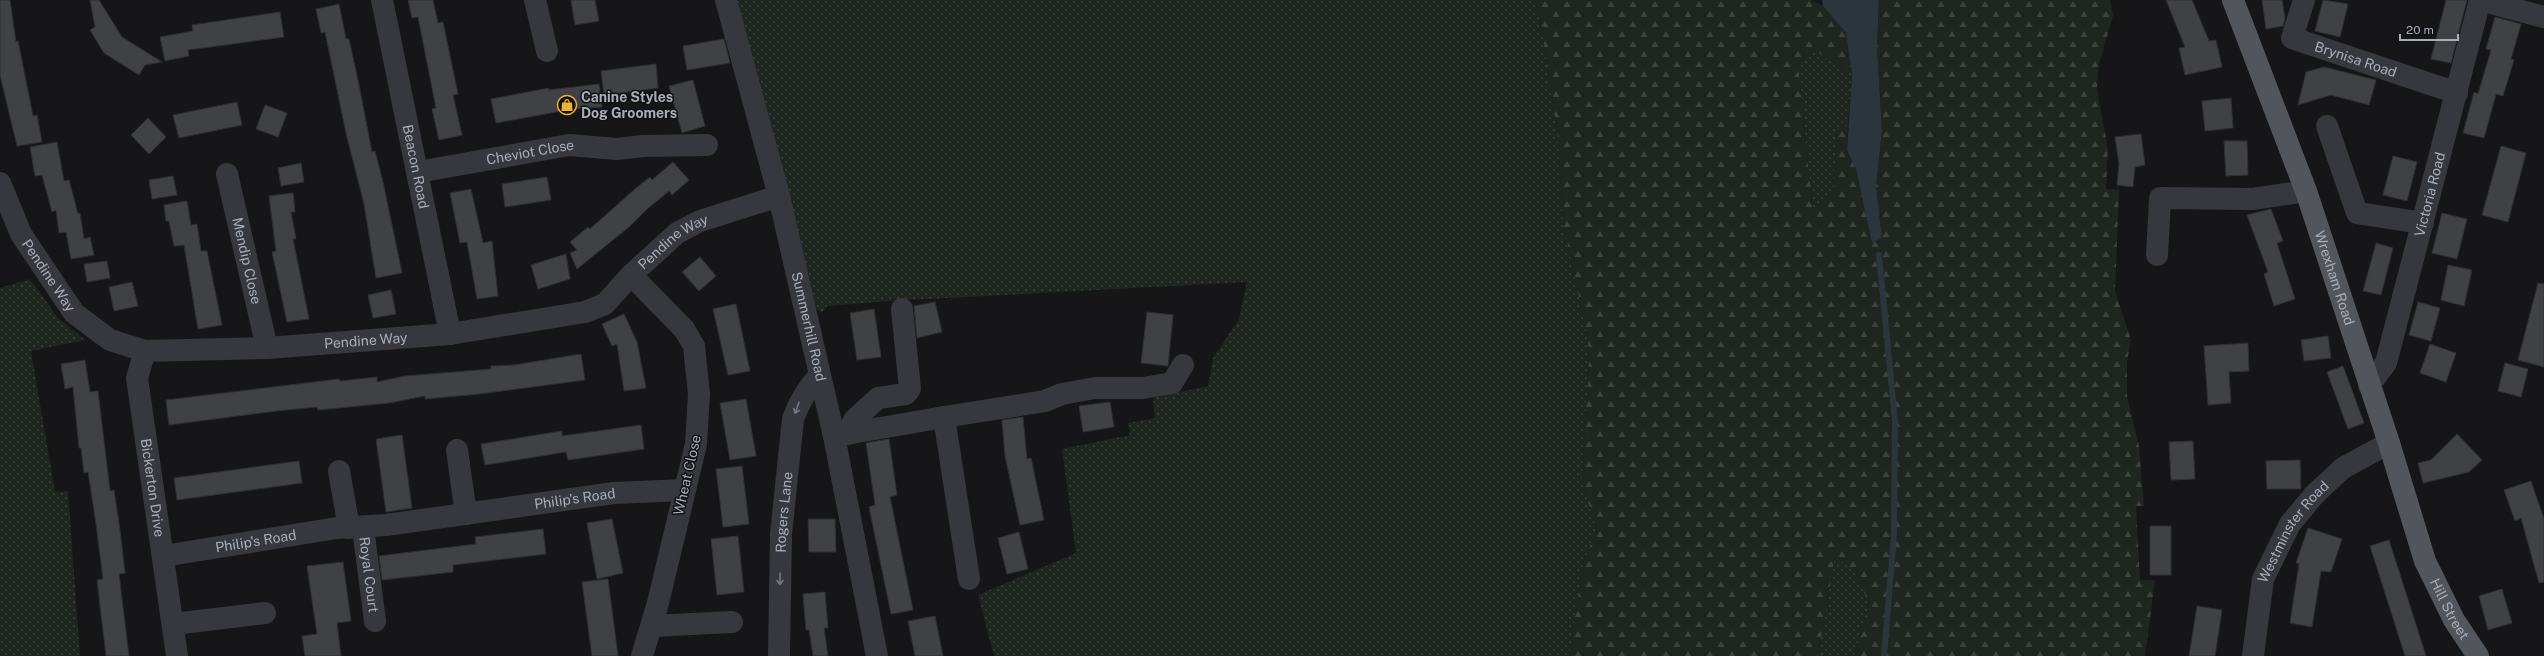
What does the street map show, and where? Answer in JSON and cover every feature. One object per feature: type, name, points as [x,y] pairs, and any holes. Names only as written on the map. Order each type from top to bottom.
[{"type":"main road","name":"Wrexham Road","points":[[2233,0],[2306,191],[2369,385],[2390,444],[2425,561]]},
{"type":"main road","name":"Hill Street","points":[[2425,561],[2454,620],[2478,656]]},
{"type":"street","name":"Beacon Road","points":[[382,0],[450,334]]},
{"type":"street","points":[[535,0],[547,52]]},
{"type":"street","name":"Summerhill Road","points":[[726,0],[779,196],[819,376],[841,435],[877,656]]},
{"type":"street","name":"Brynisa Road","points":[[2304,0],[2292,38],[2457,93]]},
{"type":"street","points":[[2480,0],[2544,17]]},
{"type":"street","name":"Victoria Road","points":[[2369,385],[2386,363],[2480,0]]},
{"type":"street","points":[[2327,126],[2357,213],[2423,223]]},
{"type":"street","name":"Cheviot Close","points":[[418,172],[569,145],[617,150],[643,146],[706,145]]},
{"type":"street","name":"Mendip Close","points":[[227,174],[266,348]]},
{"type":"street","name":"Pendine Way","points":[[0,183],[21,234],[74,313],[110,340],[145,351],[266,348],[450,334],[585,312],[604,304],[631,275],[677,233],[700,221],[779,196]]},
{"type":"street","points":[[2157,255],[2160,198],[2253,199],[2306,191]]},
{"type":"street","name":"Wheat Close","points":[[631,275],[667,309],[684,329],[694,346],[699,418],[696,444],[652,626],[642,656]]},
{"type":"street","points":[[841,435],[877,390],[906,394],[910,389],[902,309]]},
{"type":"street","name":"Bickerton Drive","points":[[145,351],[137,378],[177,656]]},
{"type":"street","points":[[841,435],[1045,401],[1062,394],[1095,388],[1143,388],[1172,383],[1183,365]]},
{"type":"street","name":"Rogers Lane","points":[[779,656],[781,534],[793,420],[799,403],[807,388],[819,376]]},
{"type":"street","points":[[944,417],[969,579]]},
{"type":"street","name":"Westminster Road","points":[[2253,656],[2264,579],[2290,524],[2314,495],[2344,468],[2390,444]]},
{"type":"street","points":[[457,450],[466,514]]},
{"type":"street","points":[[339,471],[356,528]]},
{"type":"street","name":"Philip's Road","points":[[162,556],[614,493],[684,490]]},
{"type":"street","name":"Royal Court","points":[[356,528],[376,621]]},
{"type":"street","points":[[173,624],[265,613]]},
{"type":"street","points":[[652,626],[732,622]]},
{"type":"green space","points":[[736,0],[1535,0],[1543,37],[1558,138],[1563,222],[1588,339],[1589,360],[1582,482],[1597,530],[1584,560],[1569,656],[994,656],[978,595],[1076,553],[1062,449],[1130,435],[1128,423],[1155,418],[1153,398],[1208,386],[1213,358],[1239,319],[1247,282],[889,301],[827,306],[822,313],[810,304]]},
{"type":"green space","points":[[1535,0],[1811,0],[1823,6],[1846,33],[1852,74],[1812,49],[1798,65],[1813,212],[1833,192],[1837,132],[1848,125],[1847,150],[1856,169],[1872,243],[1882,238],[1876,186],[1882,131],[1877,46],[1879,0],[2110,0],[2113,16],[2099,64],[2097,89],[2108,149],[2106,189],[2119,190],[2115,291],[2131,340],[2127,361],[2127,397],[2139,446],[2144,506],[2136,506],[2140,580],[2155,580],[2145,656],[1854,656],[1869,604],[1855,572],[1835,556],[1818,656],[1569,656],[1584,560],[1597,530],[1582,482],[1589,360],[1588,339],[1563,222],[1558,138],[1543,37]]},
{"type":"green space","points":[[1812,49],[1852,74],[1848,125],[1837,133],[1833,192],[1813,212],[1798,65]]},
{"type":"green space","points":[[30,279],[58,318],[85,340],[31,351],[55,492],[68,491],[80,656],[0,656],[0,288]]},
{"type":"green space","points":[[1835,556],[1855,572],[1869,604],[1854,656],[1818,656]]},
{"type":"shaded area","points":[[1822,0],[1879,0],[1877,46],[1882,131],[1876,186],[1882,238],[1872,243],[1856,169],[1847,150],[1852,74],[1846,33],[1823,6]]},
{"type":"building","points":[[0,0],[10,0],[16,42],[18,41],[33,116],[37,115],[42,142],[17,146],[0,75]]},
{"type":"building","points":[[90,0],[99,0],[122,37],[162,62],[145,65],[139,75],[104,53],[90,30],[95,27]]},
{"type":"building","points":[[408,0],[433,0],[438,23],[443,22],[458,94],[453,95],[462,135],[439,140],[432,109],[436,108],[418,17],[412,18]]},
{"type":"building","points":[[571,0],[595,0],[599,21],[575,25]]},
{"type":"building","points":[[2166,0],[2192,0],[2209,41],[2216,40],[2222,67],[2185,75],[2179,48],[2185,47]]},
{"type":"building","points":[[2262,0],[2282,0],[2285,18],[2283,26],[2266,29]]},
{"type":"building","points":[[2323,0],[2348,4],[2340,37],[2315,31]]},
{"type":"building","points":[[2446,0],[2467,0],[2451,63],[2431,59]]},
{"type":"building","points":[[339,4],[346,39],[349,39],[372,152],[375,151],[383,182],[402,273],[376,278],[364,204],[346,133],[325,32],[321,33],[316,9]]},
{"type":"building","points":[[280,12],[284,37],[188,50],[189,56],[165,61],[160,37],[193,31],[192,25]]},
{"type":"building","points":[[2495,17],[2521,24],[2511,59],[2514,60],[2503,96],[2496,94],[2484,138],[2463,133],[2474,92],[2478,94],[2491,50],[2486,49]]},
{"type":"building","points":[[724,39],[730,63],[687,70],[683,46]]},
{"type":"building","points":[[656,64],[658,88],[604,95],[601,71]]},
{"type":"building","points":[[2324,67],[2376,80],[2369,105],[2331,95],[2298,105],[2306,72]]},
{"type":"building","points":[[693,80],[705,126],[682,133],[669,86]]},
{"type":"building","points":[[599,84],[602,107],[573,109],[496,123],[491,99],[549,88],[549,90]]},
{"type":"building","points":[[2231,98],[2233,128],[2205,131],[2202,101]]},
{"type":"building","points":[[237,102],[242,125],[179,138],[173,115]]},
{"type":"building","points":[[265,105],[287,113],[278,137],[256,129]]},
{"type":"building","points":[[148,118],[166,137],[149,154],[131,135]]},
{"type":"building","points":[[2141,134],[2145,165],[2135,167],[2133,187],[2117,185],[2119,164],[2115,137]]},
{"type":"building","points":[[2224,141],[2247,141],[2248,175],[2226,176]]},
{"type":"building","points":[[57,142],[64,181],[69,180],[78,214],[80,213],[84,239],[90,237],[94,255],[71,259],[66,232],[59,233],[56,210],[52,212],[42,175],[35,176],[30,147]]},
{"type":"building","points":[[2501,146],[2526,153],[2508,222],[2482,215]]},
{"type":"building","points":[[2393,156],[2417,162],[2407,201],[2383,195]]},
{"type":"building","points":[[673,162],[689,180],[672,195],[669,191],[646,210],[629,227],[577,269],[570,253],[577,250],[570,242],[588,227],[590,229],[650,177],[652,180]]},
{"type":"building","points":[[301,163],[304,182],[281,186],[278,168]]},
{"type":"building","points":[[173,176],[177,195],[152,199],[149,180]]},
{"type":"building","points":[[547,177],[551,200],[505,207],[502,184]]},
{"type":"building","points":[[471,189],[483,243],[492,241],[498,296],[477,299],[467,242],[460,243],[450,193]]},
{"type":"building","points":[[293,193],[295,212],[291,212],[296,239],[293,239],[309,319],[287,322],[272,252],[276,251],[269,196]]},
{"type":"building","points":[[187,201],[191,225],[197,224],[201,251],[207,251],[222,325],[198,329],[184,245],[174,246],[169,221],[166,221],[164,205]]},
{"type":"building","points":[[2271,209],[2283,241],[2277,243],[2295,299],[2274,306],[2264,274],[2268,272],[2247,215]]},
{"type":"building","points":[[2442,213],[2467,219],[2457,259],[2432,253]]},
{"type":"building","points":[[2376,243],[2393,248],[2381,295],[2363,291]]},
{"type":"building","points":[[566,254],[570,279],[538,289],[531,265]]},
{"type":"building","points":[[700,257],[716,276],[699,291],[682,272]]},
{"type":"building","points":[[107,261],[110,278],[87,282],[84,264]]},
{"type":"building","points":[[2448,265],[2472,270],[2464,306],[2441,300]]},
{"type":"building","points":[[132,282],[138,306],[114,311],[109,287]]},
{"type":"building","points":[[2538,283],[2544,284],[2544,367],[2518,360]]},
{"type":"building","points":[[391,290],[396,314],[373,318],[368,295]]},
{"type":"building","points":[[935,302],[942,332],[917,338],[914,306]]},
{"type":"building","points":[[2418,302],[2440,308],[2431,341],[2409,335]]},
{"type":"building","points":[[736,304],[750,371],[728,375],[713,309]]},
{"type":"building","points":[[874,309],[881,357],[857,360],[850,313]]},
{"type":"building","points":[[1147,312],[1173,315],[1168,366],[1141,363]]},
{"type":"building","points":[[624,314],[637,342],[646,388],[624,391],[617,344],[612,346],[602,324]]},
{"type":"building","points":[[2328,336],[2331,358],[2304,361],[2301,340]]},
{"type":"building","points":[[2248,343],[2249,371],[2229,372],[2231,403],[2208,405],[2204,346]]},
{"type":"building","points":[[2430,344],[2456,353],[2446,382],[2420,373]]},
{"type":"building","points":[[581,354],[585,380],[479,394],[425,399],[425,396],[389,403],[318,410],[317,407],[276,411],[169,425],[166,400],[339,379],[340,381],[377,377],[377,382],[405,376],[491,369],[491,366],[514,365]]},
{"type":"building","points":[[85,360],[90,392],[98,391],[110,491],[114,490],[120,530],[125,573],[119,574],[129,656],[106,656],[97,580],[103,579],[88,472],[84,473],[81,448],[79,448],[73,387],[65,389],[61,364]]},
{"type":"building","points":[[2505,363],[2528,369],[2521,397],[2498,391]]},
{"type":"building","points":[[2343,366],[2364,423],[2348,429],[2327,372]]},
{"type":"building","points":[[746,399],[756,456],[730,460],[720,403]]},
{"type":"building","points":[[1110,402],[1114,427],[1083,432],[1079,406]]},
{"type":"building","points":[[1023,417],[1027,459],[1031,458],[1044,520],[1020,525],[1005,456],[1002,420]]},
{"type":"building","points":[[641,425],[644,449],[568,460],[566,452],[485,465],[481,444],[562,431],[562,436]]},
{"type":"building","points":[[2457,434],[2482,460],[2469,472],[2423,483],[2418,463],[2431,460]]},
{"type":"building","points":[[402,435],[412,508],[386,512],[376,439]]},
{"type":"building","points":[[889,439],[897,495],[890,497],[913,610],[891,614],[869,507],[875,505],[866,443]]},
{"type":"building","points":[[2193,441],[2195,479],[2171,480],[2169,442]]},
{"type":"building","points":[[2300,460],[2301,489],[2267,489],[2266,461]]},
{"type":"building","points":[[299,461],[302,483],[177,500],[174,478]]},
{"type":"building","points":[[742,466],[749,524],[723,527],[716,469]]},
{"type":"building","points":[[2531,481],[2544,519],[2544,582],[2539,583],[2521,518],[2515,521],[2504,490]]},
{"type":"building","points":[[612,519],[623,573],[597,579],[587,523]]},
{"type":"building","points":[[808,519],[835,519],[836,552],[809,552]]},
{"type":"building","points":[[2150,526],[2171,526],[2171,575],[2150,575]]},
{"type":"building","points":[[2308,528],[2342,539],[2331,572],[2321,571],[2312,627],[2290,623],[2299,564],[2296,563]]},
{"type":"building","points":[[543,529],[546,554],[453,565],[453,572],[382,580],[379,556],[476,544],[475,537]]},
{"type":"building","points":[[1019,532],[1028,569],[1007,574],[998,538]]},
{"type":"building","points":[[738,536],[744,592],[717,595],[711,539]]},
{"type":"building","points":[[2389,540],[2426,656],[2405,656],[2370,546]]},
{"type":"building","points":[[343,562],[351,621],[337,623],[341,656],[305,656],[302,636],[317,634],[307,566]]},
{"type":"building","points":[[608,579],[618,656],[592,656],[582,582]]},
{"type":"building","points":[[2502,589],[2512,623],[2488,630],[2479,596]]},
{"type":"building","points":[[825,592],[828,628],[824,628],[828,656],[813,656],[809,630],[806,630],[803,594]]},
{"type":"building","points":[[2197,606],[2222,610],[2215,656],[2189,656]]},
{"type":"building","points":[[935,616],[943,656],[915,656],[908,621]]},
{"type":"waterway","points":[[1879,255],[1895,421],[1894,535],[1884,656]]},
{"type":"place","name":"Canine Styles Dog Groomers","points":[[567,105]]}]
